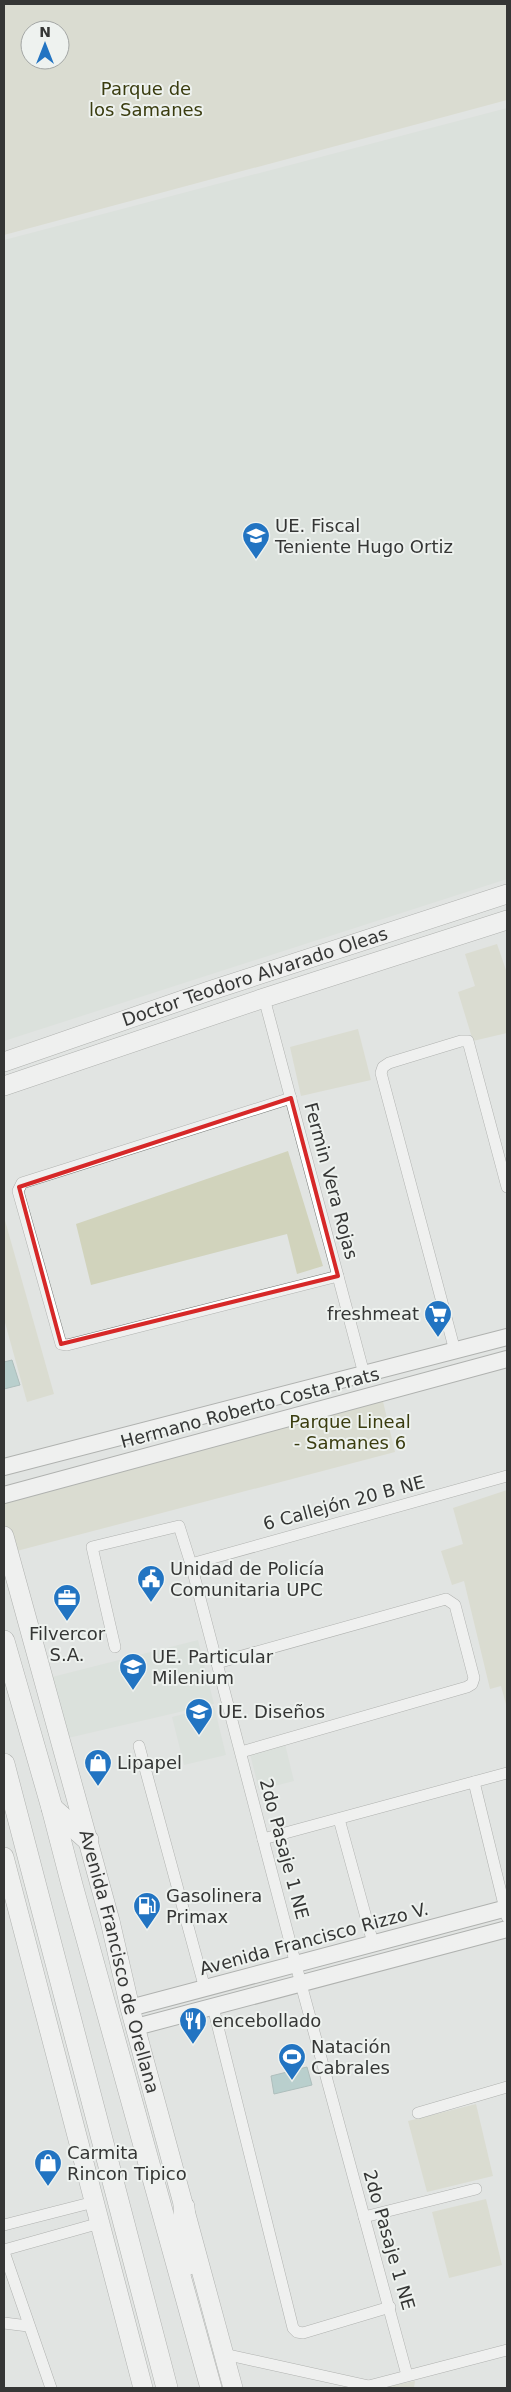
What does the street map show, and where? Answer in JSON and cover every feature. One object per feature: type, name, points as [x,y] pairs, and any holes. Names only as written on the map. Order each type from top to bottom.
[{"type":"highway","name":"Avenida Francisco de Orellana","points":[[4,1641],[52,1808],[211,2388]]},
{"type":"highway","points":[[4,1764],[167,2388]]},
{"type":"highway","points":[[52,1808],[88,1840]]},
{"type":"highway","points":[[184,2207],[188,2303]]},
{"type":"main road","name":"Doctor Teodoro Alvarado Oleas","points":[[4,1062],[209,991],[507,894]]},
{"type":"main road","name":"Doctor Teodoro Alvarado Oleas","points":[[4,1086],[264,998],[507,920]]},
{"type":"main road","name":"Avenida Francisco de Orellana","points":[[4,1536],[110,1921],[130,2008],[233,2388]]},
{"type":"main road","points":[[4,1857],[143,2388]]},
{"type":"street","name":"Fermin Vera Rojas","points":[[264,998],[364,1374]]},
{"type":"street","points":[[455,1350],[381,1072],[383,1067],[389,1063],[452,1043],[468,1041],[507,1187]]},
{"type":"street","points":[[291,1098],[22,1183],[18,1191],[61,1344],[67,1345],[338,1276]]},
{"type":"street","name":"Hermano Roberto Costa Prats","points":[[4,1467],[507,1337]]},
{"type":"street","name":"Hermano Roberto Costa Prats","points":[[4,1496],[507,1359]]},
{"type":"street","points":[[229,1409],[235,1432]]},
{"type":"street","name":"6 Callejón 20 B NE","points":[[191,1564],[507,1476]]},
{"type":"street","name":"2do Pasaje 1 NE","points":[[115,1647],[92,1547],[179,1526],[191,1564],[301,1984],[407,2375]]},
{"type":"street","points":[[217,1663],[446,1599],[452,1601],[455,1605],[474,1678],[472,1684],[241,1752]]},
{"type":"street","points":[[139,1746],[204,1989]]},
{"type":"street","points":[[263,1839],[507,1773]]},
{"type":"street","points":[[474,1782],[507,1911]]},
{"type":"street","points":[[339,1819],[373,1943]]},
{"type":"street","name":"Avenida Francisco Rizzo V.","points":[[130,2008],[373,1943],[507,1911]]},
{"type":"street","points":[[136,2027],[507,1929]]},
{"type":"street","points":[[213,2007],[293,2328],[297,2332],[303,2333],[390,2307]]},
{"type":"street","points":[[418,2113],[507,2087]]},
{"type":"street","points":[[364,2217],[476,2189]]},
{"type":"street","points":[[4,2225],[94,2202]]},
{"type":"street","points":[[51,2388],[28,2326],[4,2251],[100,2223]]},
{"type":"street","points":[[4,2323],[28,2326]]},
{"type":"street","points":[[224,2354],[365,2387],[507,2350]]},
{"type":"highlighted area","points":[[291,1098],[338,1276],[61,1344],[19,1187]]},
{"type":"shaded area","name":"UE. Fiscal Teniente Hugo Ortiz","points":[[507,108],[507,879],[4,1041],[4,240]]},
{"type":"shaded area","name":"UE. Particular Milenium","points":[[198,1640],[214,1704],[68,1738],[52,1677]]},
{"type":"shaded area","name":"UE. Diseños","points":[[214,1706],[226,1755],[184,1765],[172,1717]]},
{"type":"shaded area","points":[[285,1744],[294,1781],[259,1790],[250,1754]]},
{"type":"green space","name":"Parque de los Samanes","points":[[4,4],[507,4],[507,100],[4,235]]},
{"type":"green space","points":[[497,944],[507,973],[507,1033],[473,1041],[458,992],[475,986],[465,954]]},
{"type":"green space","points":[[358,1029],[371,1080],[301,1096],[290,1047]]},
{"type":"green space","points":[[288,1151],[323,1266],[297,1274],[287,1234],[91,1285],[76,1224]]},
{"type":"green space","points":[[4,1217],[54,1394],[27,1402],[4,1319]]},
{"type":"green space","name":"Parque Lineal - Samanes 6","points":[[381,1393],[395,1452],[9,1553],[4,1536],[4,1495]]},
{"type":"green space","points":[[507,1490],[507,1708],[501,1686],[490,1689],[464,1581],[452,1585],[441,1551],[463,1544],[453,1508]]},
{"type":"green space","points":[[476,2104],[493,2176],[427,2192],[408,2121]]},
{"type":"green space","points":[[486,2199],[502,2265],[449,2278],[432,2212]]},
{"type":"green space","points":[[415,2381],[414,2388],[380,2388]]},
{"type":"water","points":[[12,1360],[20,1385],[4,1389],[4,1362]]},
{"type":"water","name":"Natación Cabrales","points":[[307,2067],[312,2085],[274,2094],[271,2076]]},
{"type":"place","name":"UE. Fiscal Teniente Hugo Ortiz","points":[[256,560]]},
{"type":"place","name":"freshmeat","points":[[438,1338]]},
{"type":"place","name":"Unidad de Policía Comunitaria UPC","points":[[151,1603]]},
{"type":"place","name":"Filvercor S.A.","points":[[67,1622]]},
{"type":"place","name":"UE. Particular Milenium","points":[[133,1691]]},
{"type":"place","name":"UE. Diseños","points":[[199,1736]]},
{"type":"place","name":"Lipapel","points":[[98,1787]]},
{"type":"place","name":"Gasolinera Primax","points":[[147,1930]]},
{"type":"place","name":"encebollado","points":[[193,2045]]},
{"type":"place","name":"Natación Cabrales","points":[[292,2081]]},
{"type":"place","name":"Carmita Rincon Tipico","points":[[48,2187]]}]
